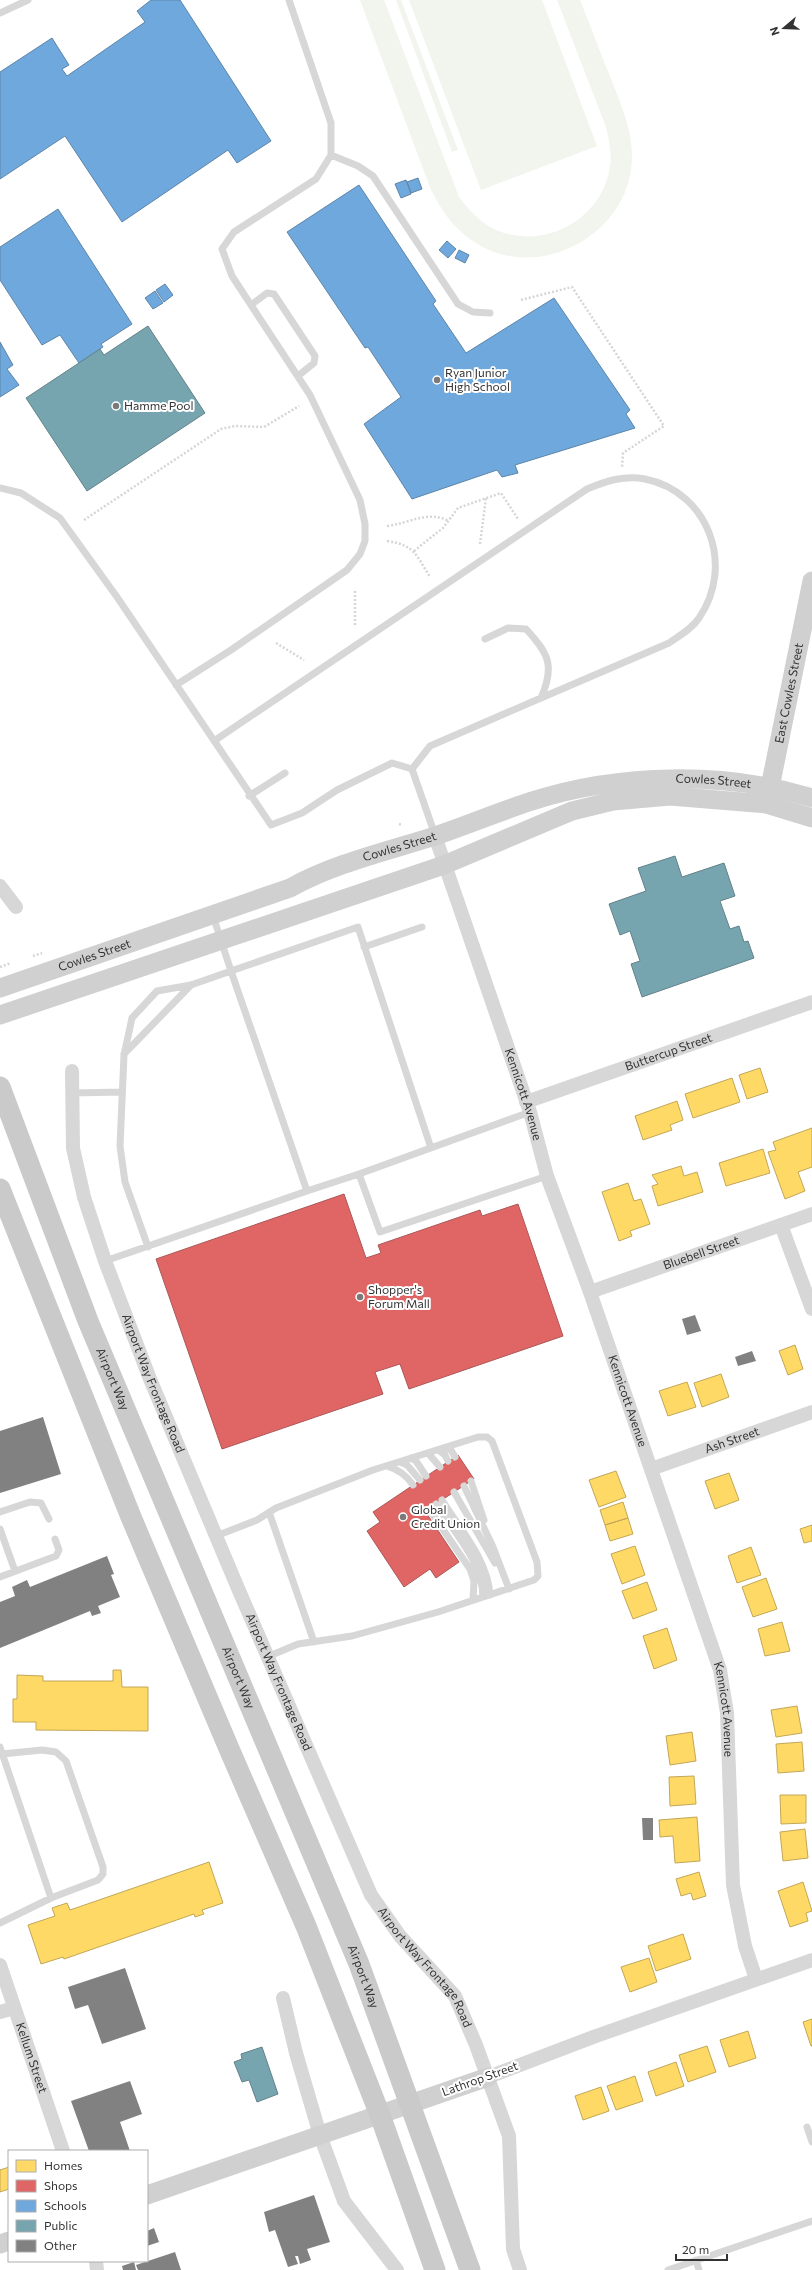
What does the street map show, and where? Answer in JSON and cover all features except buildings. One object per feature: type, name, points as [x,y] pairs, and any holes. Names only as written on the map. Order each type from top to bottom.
[{"type":"main road","name":"East Cowles Street","points":[[766,804],[812,581]]},
{"type":"main road","name":"Cowles Street","points":[[0,988],[290,888],[311,876],[435,836],[533,801],[614,783],[658,779],[697,778],[770,786],[812,798]]},
{"type":"main road","name":"Cowles Street","points":[[0,1015],[444,865],[572,811],[613,801],[670,796],[766,804],[812,818]]},
{"type":"main road","name":"Airport Way","points":[[0,1087],[88,1321],[359,1964],[412,2104],[470,2270]]},
{"type":"main road","points":[[0,1189],[134,1524],[306,1926],[380,2115],[435,2270]]},
{"type":"main road","name":"Lathrop Street","points":[[148,2195],[488,2077]]},
{"type":"street","name":"Kennicott Avenue","points":[[435,836],[528,1107],[547,1176],[590,1292],[720,1670],[727,1713],[733,1885],[745,1946],[756,1979]]},
{"type":"street","points":[[0,886],[16,907]]},
{"type":"street","name":"Buttercup Street","points":[[528,1107],[812,1002]]},
{"type":"street","name":"Airport Way Frontage Road","points":[[72,1071],[73,1148],[84,1197],[105,1261],[150,1379],[267,1657],[371,1895],[400,1936],[455,1996],[488,2077],[509,2136],[513,2248],[520,2270]]},
{"type":"street","name":"Bluebell Street","points":[[590,1292],[812,1214]]},
{"type":"street","points":[[781,1225],[812,1309]]},
{"type":"street","name":"Ash Street","points":[[651,1469],[812,1412]]},
{"type":"street","name":"Lathrop Street","points":[[488,2077],[812,1960]]},
{"type":"street","name":"Kellum Street","points":[[0,1966],[62,2150]]},
{"type":"street","points":[[283,1998],[296,2053],[320,2135],[344,2201],[397,2270]]},
{"type":"street","points":[[0,2012],[14,2008]]},
{"type":"lane","points":[[0,13],[28,0]]},
{"type":"lane","points":[[176,685],[231,650],[347,570],[360,554],[365,541],[365,524],[360,500],[310,395],[232,276],[222,249],[234,232],[316,179],[331,155],[331,123],[289,0]]},
{"type":"lane","points":[[331,155],[358,166],[373,176],[458,304],[473,312],[490,313]]},
{"type":"lane","points":[[251,305],[267,293],[274,294],[315,356],[314,363],[298,376]]},
{"type":"lane","points":[[214,741],[586,488],[608,480],[626,478],[646,479],[680,495],[696,509],[709,529],[715,552],[716,564],[710,595],[699,618],[686,632],[669,643],[430,746],[412,769]]},
{"type":"lane","points":[[0,488],[21,493],[60,518],[117,597],[214,741],[249,796],[271,825],[302,814],[336,790],[392,763],[412,769]]},
{"type":"lane","points":[[486,639],[508,628],[526,629],[542,647],[548,663],[548,680],[540,698]]},
{"type":"lane","points":[[412,769],[435,836]]},
{"type":"lane","points":[[249,796],[285,773]]},
{"type":"lane","points":[[212,915],[307,1191]]},
{"type":"lane","points":[[148,1247],[125,1182],[120,1146],[124,1054],[132,1018],[157,991],[191,985],[358,927],[431,1148]]},
{"type":"lane","points":[[364,947],[422,927]]},
{"type":"lane","points":[[124,1054],[191,985]]},
{"type":"lane","points":[[72,1093],[122,1092]]},
{"type":"lane","points":[[105,1261],[431,1148],[528,1107]]},
{"type":"lane","points":[[359,1174],[380,1232],[547,1176]]},
{"type":"lane","points":[[216,1536],[257,1520],[269,1512],[387,1466],[478,1437],[487,1437],[492,1441],[537,1562],[538,1576],[534,1580],[352,1636],[298,1644],[267,1657]]},
{"type":"lane","points":[[446,1448],[451,1450],[455,1457]]},
{"type":"lane","points":[[438,1450],[445,1455],[448,1461]]},
{"type":"lane","points":[[428,1453],[440,1467]]},
{"type":"lane","points":[[411,1458],[416,1461],[426,1476]]},
{"type":"lane","points":[[400,1462],[407,1465],[420,1480]]},
{"type":"lane","points":[[387,1466],[398,1469],[407,1477],[412,1485]]},
{"type":"lane","points":[[471,1481],[506,1589]]},
{"type":"lane","points":[[464,1486],[493,1547]]},
{"type":"lane","points":[[454,1492],[494,1561],[506,1589]]},
{"type":"lane","points":[[0,1512],[30,1502],[41,1502],[49,1519]]},
{"type":"lane","points":[[473,1600],[474,1581],[470,1569],[436,1504],[478,1568],[486,1596]]},
{"type":"lane","points":[[269,1512],[314,1642]]},
{"type":"lane","points":[[0,1529],[15,1571]]},
{"type":"lane","points":[[0,1578],[56,1556],[59,1550],[55,1539]]},
{"type":"lane","points":[[0,1922],[51,1898],[98,1880],[103,1874],[103,1867],[66,1761],[56,1752],[42,1750],[1,1751],[51,1898]]},
{"type":"lane","points":[[807,2127],[812,2142]]},
{"type":"lane","points":[[668,2270],[812,2221]]},
{"type":"lane","points":[[696,2260],[699,2270]]},
{"type":"path","points":[[521,300],[572,287],[664,426],[623,453],[622,468]]},
{"type":"path","points":[[84,520],[221,429],[234,426],[264,427],[299,406]]},
{"type":"path","points":[[414,551],[437,534],[458,508],[501,493],[518,519]]},
{"type":"path","points":[[480,544],[486,498]]},
{"type":"path","points":[[387,526],[404,524],[433,515],[449,521]]},
{"type":"path","points":[[387,541],[406,544],[414,551],[430,577]]},
{"type":"path","points":[[355,591],[355,626]]},
{"type":"path","points":[[276,643],[304,660]]},
{"type":"path","points":[[33,956],[42,953]]},
{"type":"path","points":[[0,967],[11,963]]},
{"type":"shaded area","points":[[360,0],[384,0],[459,197],[475,215],[487,225],[506,233],[525,236],[545,235],[564,228],[581,218],[595,203],[605,186],[610,166],[610,151],[606,127],[557,0],[580,0],[623,109],[631,145],[631,170],[624,195],[611,217],[592,234],[571,248],[547,255],[522,257],[497,253],[466,236],[454,225],[444,212],[431,190]]},
{"type":"shaded area","points":[[396,0],[401,0],[458,150],[452,152]]},
{"type":"shaded area","points":[[409,0],[542,0],[597,146],[481,190]]},
{"type":"place","name":"Ryan Junior High School","points":[[437,380]]},
{"type":"place","name":"Hamme Pool","points":[[116,406]]},
{"type":"place","name":"Shopper's Forum Mall","points":[[360,1297]]},
{"type":"place","name":"Global Credit Union","points":[[403,1517]]}]
